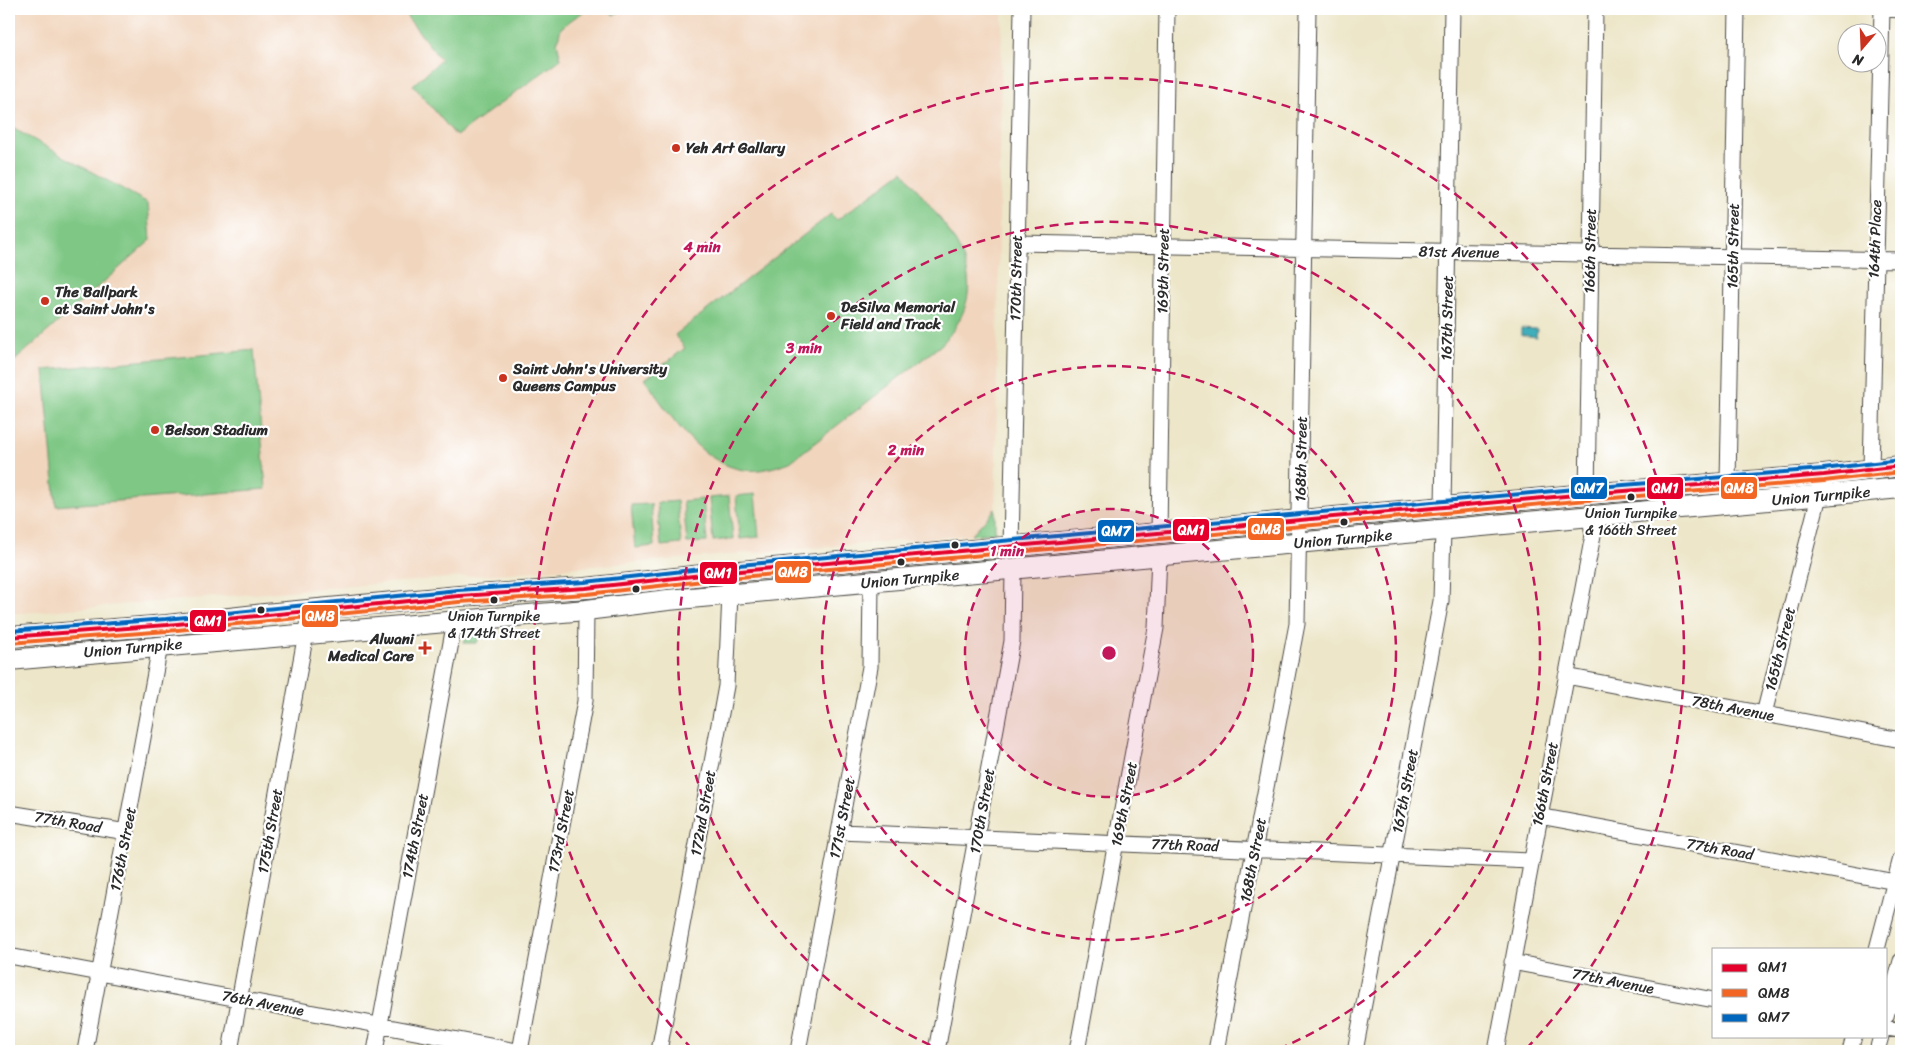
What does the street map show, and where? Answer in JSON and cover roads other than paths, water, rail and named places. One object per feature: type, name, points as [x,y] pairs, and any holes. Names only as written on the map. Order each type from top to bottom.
[{"type":"main road","name":"Union Turnpike","points":[[9,637],[158,626],[309,610],[586,588],[728,572],[1011,548],[1587,494],[1824,475],[1901,466]]},
{"type":"main road","name":"Union Turnpike","points":[[9,660],[586,610],[730,594],[1159,554],[1901,488]]},
{"type":"street","name":"170th Street","points":[[1011,548],[1022,9]]},
{"type":"street","name":"169th Street","points":[[1159,534],[1166,9]]},
{"type":"street","name":"168th Street","points":[[1216,1051],[1297,624],[1306,249],[1308,9]]},
{"type":"street","name":"167th Street","points":[[1443,507],[1452,9]]},
{"type":"street","name":"166th Street","points":[[1587,494],[1595,9]]},
{"type":"street","name":"165th Street","points":[[1728,482],[1737,9]]},
{"type":"street","name":"164th Place","points":[[1871,469],[1882,9]]},
{"type":"street","points":[[1886,9],[1901,10]]},
{"type":"street","name":"81st Avenue","points":[[1017,243],[1901,260]]},
{"type":"street","name":"165th Street","points":[[1764,714],[1819,496]]},
{"type":"street","name":"166th Street","points":[[1496,1051],[1530,861],[1593,535],[1590,517]]},
{"type":"street","name":"167th Street","points":[[1356,1051],[1441,601],[1443,530]]},
{"type":"street","name":"169th Street","points":[[1077,1051],[1156,628],[1159,554]]},
{"type":"street","name":"170th Street","points":[[937,1051],[978,837],[1012,641],[1013,569]]},
{"type":"street","name":"172nd Street","points":[[659,1051],[726,686],[730,594],[728,572]]},
{"type":"street","name":"171st Street","points":[[798,1051],[870,667],[871,582]]},
{"type":"street","name":"175th Street","points":[[230,1051],[309,610]]},
{"type":"street","name":"173rd Street","points":[[518,1051],[585,701],[586,610]]},
{"type":"street","name":"174th Street","points":[[375,1051],[455,621]]},
{"type":"street","name":"176th Street","points":[[85,1051],[160,646]]},
{"type":"street","name":"78th Avenue","points":[[1566,676],[1901,740]]},
{"type":"street","name":"77th Road","points":[[9,813],[127,832]]},
{"type":"street","name":"77th Road","points":[[1539,816],[1898,883]]},
{"type":"street","name":"77th Road","points":[[840,832],[1530,861]]},
{"type":"street","points":[[1877,948],[1898,883],[1901,858]]},
{"type":"street","name":"76th Avenue","points":[[9,956],[518,1051]]},
{"type":"street","points":[[1888,1009],[1901,961]]},
{"type":"street","name":"77th Avenue","points":[[1512,962],[1712,1000]]},
{"type":"street","points":[[1888,1028],[1901,1030]]},
{"type":"street","points":[[1850,1051],[1853,1038]]},
{"type":"street","points":[[1877,1051],[1880,1038]]},
{"type":"water","points":[[1521,328],[1537,329],[1536,337],[1521,335]]},
{"type":"place","name":"Yeh Art Gallary","points":[[676,148]]},
{"type":"place","name":"The Ballpark at Saint John's","points":[[45,301]]},
{"type":"place","name":"DeSilva Memorial Field and Track","points":[[831,316]]},
{"type":"place","name":"Saint John's University Queens Campus","points":[[503,378]]},
{"type":"place","name":"Belson Stadium","points":[[155,430]]},
{"type":"place","name":"Union Turnpike & 166th Street","points":[[1631,497]]},
{"type":"place","name":"Union Turnpike & 174th Street","points":[[494,600]]},
{"type":"place","name":"Alwani Medical Care","points":[[425,648]]}]
